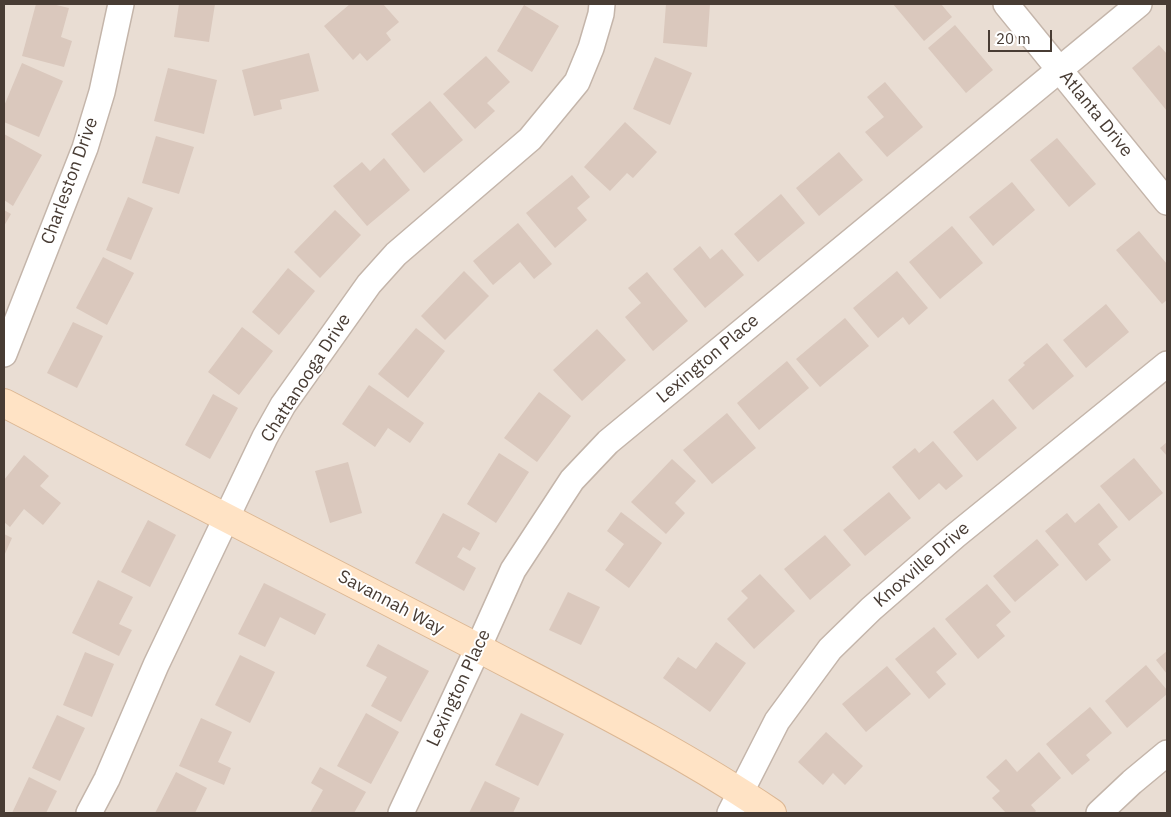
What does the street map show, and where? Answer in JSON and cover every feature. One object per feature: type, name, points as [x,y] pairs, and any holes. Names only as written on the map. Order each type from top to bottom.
[{"type":"street","name":"Charleston Drive","points":[[4,354],[85,148],[102,92],[121,4]]},
{"type":"street","name":"Chattanooga Drive","points":[[89,813],[107,779],[156,665],[265,437],[283,405],[369,284],[396,254],[530,139],[577,82],[591,48],[602,4]]},
{"type":"street","name":"Atlanta Drive","points":[[1006,4],[1167,202]]},
{"type":"street","name":"Lexington Place","points":[[401,813],[513,570],[572,480],[608,442],[1139,4]]},
{"type":"street","name":"Knoxville Drive","points":[[735,803],[777,722],[830,649],[871,609],[955,536],[1167,364]]},
{"type":"street","name":"Savannah Way","points":[[4,403],[228,517],[663,746],[735,803],[772,813]]},
{"type":"street","points":[[1099,813],[1167,753]]},
{"type":"shaded area","points":[[4,4],[1167,4],[1167,813],[4,813]]},
{"type":"building","points":[[36,4],[52,4],[69,8],[61,37],[72,41],[64,67],[22,56]]},
{"type":"building","points":[[179,4],[215,4],[209,42],[174,37]]},
{"type":"building","points":[[350,4],[383,4],[399,22],[386,33],[391,40],[367,61],[360,53],[353,60],[324,26]]},
{"type":"building","points":[[666,4],[710,4],[707,47],[663,43]]},
{"type":"building","points":[[893,4],[941,4],[952,17],[924,41]]},
{"type":"building","points":[[524,5],[559,26],[532,72],[497,51]]},
{"type":"building","points":[[955,25],[993,70],[966,93],[928,48]]},
{"type":"building","points":[[1159,45],[1167,54],[1167,111],[1132,68]]},
{"type":"building","points":[[309,53],[319,91],[280,100],[282,109],[254,116],[242,70]]},
{"type":"building","points":[[486,56],[510,82],[487,103],[495,111],[475,129],[443,94]]},
{"type":"building","points":[[655,57],[692,73],[670,125],[633,109]]},
{"type":"building","points":[[22,63],[63,81],[39,137],[4,122],[4,106]]},
{"type":"building","points":[[168,68],[217,80],[204,134],[154,121]]},
{"type":"building","points":[[885,82],[923,127],[887,157],[865,132],[884,117],[867,97]]},
{"type":"building","points":[[430,101],[463,140],[424,173],[391,134]]},
{"type":"building","points":[[625,122],[657,152],[633,178],[627,173],[610,191],[584,167]]},
{"type":"building","points":[[4,134],[42,155],[13,206],[4,200]]},
{"type":"building","points":[[156,136],[194,147],[179,194],[142,183]]},
{"type":"building","points":[[1057,138],[1096,184],[1069,207],[1030,160]]},
{"type":"building","points":[[839,152],[863,180],[819,216],[796,188]]},
{"type":"building","points":[[384,158],[410,190],[367,226],[333,186],[362,162],[370,171]]},
{"type":"building","points":[[572,175],[590,197],[577,208],[587,220],[555,248],[526,213]]},
{"type":"building","points":[[1012,182],[1035,210],[993,246],[969,217]]},
{"type":"building","points":[[781,194],[805,223],[758,262],[734,234]]},
{"type":"building","points":[[128,197],[153,208],[131,260],[106,250]]},
{"type":"building","points":[[4,210],[11,214],[4,226]]},
{"type":"building","points":[[335,210],[361,235],[320,278],[294,252]]},
{"type":"building","points":[[518,223],[552,264],[534,279],[520,262],[493,285],[473,261]]},
{"type":"building","points":[[952,226],[983,263],[940,299],[909,262]]},
{"type":"building","points":[[1139,231],[1167,264],[1167,300],[1162,304],[1116,250]]},
{"type":"building","points":[[700,246],[710,259],[722,249],[744,275],[705,308],[673,269]]},
{"type":"building","points":[[103,257],[134,273],[107,325],[76,308]]},
{"type":"building","points":[[288,268],[315,291],[279,335],[252,312]]},
{"type":"building","points":[[464,271],[489,296],[445,340],[421,316]]},
{"type":"building","points":[[897,271],[928,308],[909,325],[903,317],[878,338],[853,308]]},
{"type":"building","points":[[647,272],[688,321],[653,351],[625,317],[641,303],[628,288]]},
{"type":"building","points":[[1106,304],[1129,332],[1086,368],[1063,340]]},
{"type":"building","points":[[845,318],[869,346],[820,387],[796,359]]},
{"type":"building","points":[[73,322],[103,336],[77,388],[47,373]]},
{"type":"building","points":[[242,327],[273,351],[239,395],[208,372]]},
{"type":"building","points":[[416,328],[445,351],[408,398],[378,374]]},
{"type":"building","points":[[597,329],[626,360],[582,401],[553,370]]},
{"type":"building","points":[[1047,343],[1074,376],[1033,410],[1008,380],[1025,365],[1023,363]]},
{"type":"building","points":[[787,361],[809,388],[759,430],[737,403]]},
{"type":"building","points":[[369,385],[424,423],[410,443],[388,428],[375,447],[342,424]]},
{"type":"building","points":[[539,392],[571,416],[537,462],[504,438]]},
{"type":"building","points":[[213,394],[238,408],[210,459],[185,445]]},
{"type":"building","points":[[993,399],[1017,428],[977,461],[953,432]]},
{"type":"building","points":[[727,413],[756,448],[712,484],[683,450]]},
{"type":"building","points":[[933,441],[963,476],[946,490],[939,483],[919,500],[892,467],[915,448],[919,453]]},
{"type":"building","points":[[1167,442],[1167,456],[1160,448]]},
{"type":"building","points":[[499,453],[529,472],[496,523],[467,504]]},
{"type":"building","points":[[24,455],[49,476],[40,486],[61,503],[43,525],[24,509],[10,527],[4,522],[4,480]]},
{"type":"building","points":[[1134,458],[1163,493],[1129,521],[1100,486]]},
{"type":"building","points":[[672,459],[696,481],[675,503],[685,513],[666,534],[631,502]]},
{"type":"building","points":[[348,462],[362,513],[330,523],[315,471]]},
{"type":"building","points":[[889,492],[911,518],[865,556],[843,530]]},
{"type":"building","points":[[1099,503],[1118,527],[1098,544],[1111,560],[1086,581],[1045,531],[1067,513],[1075,523]]},
{"type":"building","points":[[621,512],[662,543],[629,588],[605,570],[624,544],[607,531]]},
{"type":"building","points":[[443,513],[480,533],[470,551],[463,547],[457,557],[476,568],[464,591],[415,563]]},
{"type":"building","points":[[148,520],[176,535],[150,587],[121,572]]},
{"type":"building","points":[[4,534],[12,538],[4,556]]},
{"type":"building","points":[[825,535],[851,565],[810,600],[784,569]]},
{"type":"building","points":[[1037,539],[1059,565],[1015,602],[993,576]]},
{"type":"building","points":[[760,574],[795,611],[754,649],[727,619],[748,598],[741,591]]},
{"type":"building","points":[[98,580],[133,597],[119,624],[132,630],[119,656],[72,633]]},
{"type":"building","points":[[264,583],[326,614],[315,635],[280,617],[265,647],[238,634]]},
{"type":"building","points":[[987,584],[1011,612],[996,625],[1005,636],[978,659],[945,619]]},
{"type":"building","points":[[568,592],[600,607],[581,645],[549,630]]},
{"type":"building","points":[[934,627],[957,654],[936,672],[946,684],[929,699],[895,659]]},
{"type":"building","points":[[716,642],[746,663],[710,712],[663,678],[678,657],[696,669]]},
{"type":"building","points":[[378,644],[429,671],[401,722],[371,706],[387,677],[366,666]]},
{"type":"building","points":[[1167,651],[1167,674],[1156,660]]},
{"type":"building","points":[[85,652],[114,664],[92,717],[63,705]]},
{"type":"building","points":[[240,655],[275,672],[250,723],[215,705]]},
{"type":"building","points":[[1146,665],[1167,690],[1167,694],[1127,728],[1105,701]]},
{"type":"building","points":[[887,666],[911,694],[866,732],[842,704]]},
{"type":"building","points":[[1090,707],[1112,733],[1086,755],[1090,760],[1072,775],[1046,744]]},
{"type":"building","points":[[366,713],[399,732],[371,784],[337,766]]},
{"type":"building","points":[[521,713],[564,734],[538,786],[495,765]]},
{"type":"building","points":[[57,715],[85,728],[60,781],[32,768]]},
{"type":"building","points":[[201,718],[232,732],[218,762],[231,768],[224,785],[179,766]]},
{"type":"building","points":[[826,732],[863,766],[845,785],[833,773],[823,785],[798,762]]},
{"type":"building","points":[[1039,752],[1061,778],[1031,805],[1036,811],[1034,813],[1006,813],[992,798],[1000,791],[986,777],[1006,759],[1017,772]]},
{"type":"building","points":[[320,767],[366,792],[354,813],[310,813],[323,790],[311,783]]},
{"type":"building","points":[[176,772],[207,788],[195,813],[155,813]]},
{"type":"building","points":[[29,777],[57,791],[46,813],[12,813]]},
{"type":"building","points":[[485,781],[520,798],[513,813],[469,813]]}]
